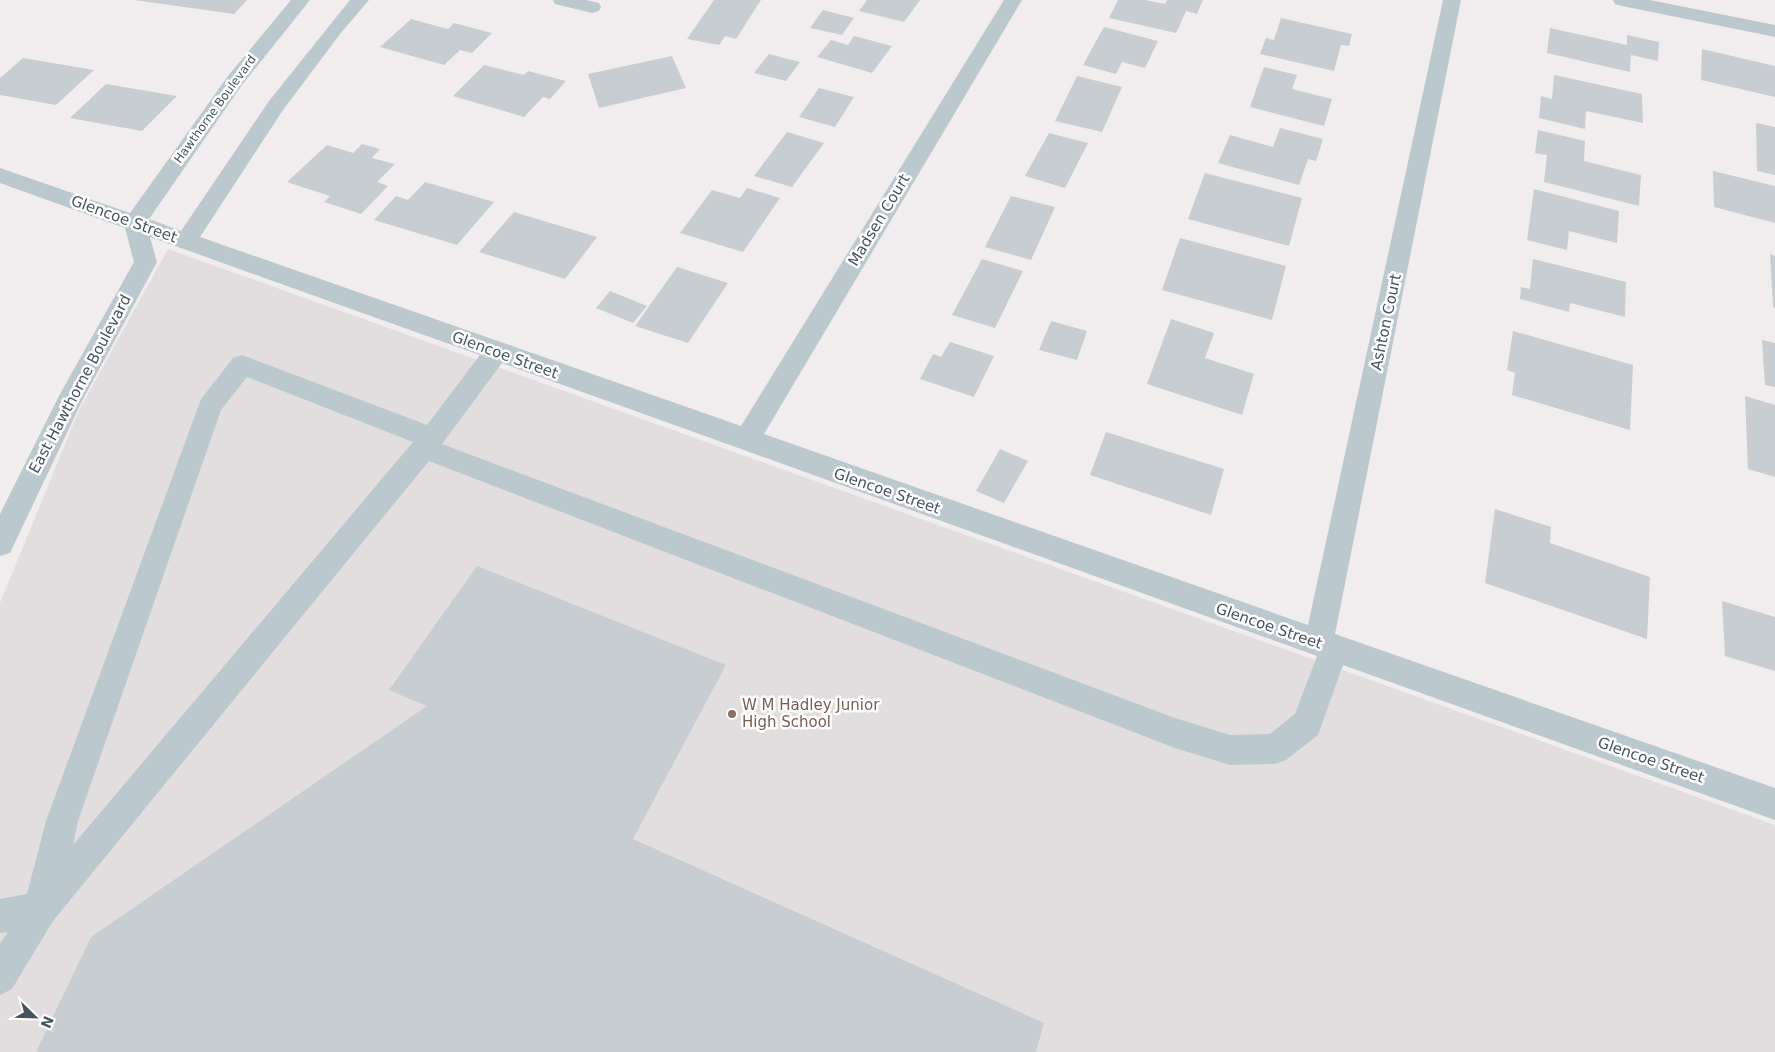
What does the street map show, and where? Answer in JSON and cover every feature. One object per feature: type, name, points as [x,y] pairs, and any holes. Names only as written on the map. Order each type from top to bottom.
[{"type":"street","name":"Hawthorne Boulevard","points":[[135,223],[200,128],[246,66],[302,0]]},
{"type":"street","points":[[186,241],[228,172],[288,89],[347,13],[360,0]]},
{"type":"street","points":[[562,0],[592,7]]},
{"type":"street","name":"Madsen Court","points":[[746,441],[1013,0]]},
{"type":"street","name":"Ashton Court","points":[[41,909],[62,821],[210,406],[242,365],[428,443],[1175,733],[1230,750],[1276,749],[1307,724],[1327,646],[1452,0]]},
{"type":"street","points":[[1622,0],[1775,31]]},
{"type":"street","name":"Glencoe Street","points":[[0,175],[746,441],[1775,804]]},
{"type":"street","name":"East Hawthorne Boulevard","points":[[0,544],[59,421],[107,329],[146,262],[135,223]]},
{"type":"street","points":[[0,977],[41,909],[428,443],[496,352]]},
{"type":"street","points":[[0,916],[41,909]]},
{"type":"shaded area","name":"W M Hadley Junior High School","points":[[168,249],[1775,825],[1775,1052],[0,1052],[0,603],[79,410]]},
{"type":"building","points":[[134,0],[247,0],[234,14]]},
{"type":"building","points":[[714,0],[761,0],[736,39],[725,36],[719,45],[687,39]]},
{"type":"building","points":[[867,0],[920,0],[904,22],[859,11]]},
{"type":"building","points":[[1118,0],[1145,0],[1165,4],[1167,0],[1203,0],[1197,14],[1186,11],[1176,33],[1109,18]]},
{"type":"building","points":[[823,10],[854,18],[842,35],[810,28]]},
{"type":"building","points":[[1281,18],[1352,34],[1349,46],[1341,45],[1334,71],[1260,54],[1266,38],[1274,40]]},
{"type":"building","points":[[411,19],[448,29],[454,23],[492,33],[472,53],[460,50],[444,65],[380,47]]},
{"type":"building","points":[[1104,27],[1158,41],[1145,68],[1122,62],[1116,74],[1083,65]]},
{"type":"building","points":[[1550,28],[1627,45],[1627,35],[1659,42],[1658,61],[1631,55],[1630,72],[1547,53]]},
{"type":"building","points":[[854,36],[892,46],[872,73],[817,57],[831,40],[848,45]]},
{"type":"building","points":[[1702,49],[1775,66],[1775,97],[1701,80]]},
{"type":"building","points":[[769,54],[800,62],[786,81],[754,73]]},
{"type":"building","points":[[672,56],[686,88],[599,108],[588,74]]},
{"type":"building","points":[[23,58],[94,70],[56,105],[0,95],[0,78]]},
{"type":"building","points":[[484,65],[524,75],[528,71],[566,81],[550,99],[543,97],[524,117],[453,96]]},
{"type":"building","points":[[1264,67],[1297,75],[1292,89],[1332,99],[1324,126],[1250,107]]},
{"type":"building","points":[[1554,75],[1642,94],[1643,123],[1586,111],[1585,129],[1539,118],[1541,96],[1552,99]]},
{"type":"building","points":[[1077,76],[1122,87],[1102,132],[1055,121]]},
{"type":"building","points":[[106,84],[177,96],[142,131],[70,118]]},
{"type":"building","points":[[819,88],[854,97],[835,127],[799,117]]},
{"type":"building","points":[[1756,123],[1775,127],[1775,175],[1757,171]]},
{"type":"building","points":[[1280,128],[1323,139],[1316,161],[1308,159],[1299,185],[1218,163],[1230,135],[1273,147]]},
{"type":"building","points":[[1538,130],[1585,141],[1584,161],[1641,175],[1639,206],[1544,182],[1547,155],[1535,153]]},
{"type":"building","points":[[787,132],[824,143],[792,187],[754,176]]},
{"type":"building","points":[[1049,133],[1088,143],[1065,188],[1025,176]]},
{"type":"building","points":[[362,144],[380,149],[372,158],[395,164],[377,182],[388,186],[361,214],[324,202],[330,196],[287,182],[327,145],[353,153]]},
{"type":"building","points":[[1713,171],[1775,186],[1775,223],[1714,207]]},
{"type":"building","points":[[1205,173],[1302,198],[1289,246],[1188,219]]},
{"type":"building","points":[[425,182],[494,202],[457,245],[374,220],[396,196],[408,200]]},
{"type":"building","points":[[747,188],[780,198],[743,252],[680,233],[712,190],[740,198]]},
{"type":"building","points":[[1534,189],[1619,211],[1617,243],[1569,231],[1567,250],[1527,240]]},
{"type":"building","points":[[1011,196],[1055,207],[1031,260],[985,247]]},
{"type":"building","points":[[514,212],[597,237],[565,279],[479,252]]},
{"type":"building","points":[[1180,238],[1286,266],[1272,320],[1162,290]]},
{"type":"building","points":[[1770,254],[1775,256],[1775,308],[1773,307]]},
{"type":"building","points":[[982,259],[1023,271],[995,328],[952,315]]},
{"type":"building","points":[[1533,259],[1626,282],[1625,317],[1570,303],[1569,312],[1520,299],[1521,287],[1530,289]]},
{"type":"building","points":[[677,267],[728,283],[688,343],[635,326]]},
{"type":"building","points":[[610,291],[647,306],[633,323],[596,308]]},
{"type":"building","points":[[1171,319],[1214,333],[1205,358],[1254,374],[1242,415],[1147,384]]},
{"type":"building","points":[[1051,321],[1087,331],[1077,360],[1039,350]]},
{"type":"building","points":[[1513,331],[1633,365],[1630,430],[1512,395],[1515,373],[1507,370]]},
{"type":"building","points":[[1762,340],[1775,343],[1775,387],[1765,385]]},
{"type":"building","points":[[950,342],[994,356],[974,397],[920,379],[933,354],[941,357]]},
{"type":"building","points":[[1745,396],[1775,405],[1775,477],[1748,469]]},
{"type":"building","points":[[1106,432],[1224,469],[1211,515],[1090,475]]},
{"type":"building","points":[[1000,449],[1028,461],[1004,503],[976,491]]},
{"type":"building","points":[[1495,509],[1551,527],[1550,543],[1650,577],[1647,639],[1485,583]]},
{"type":"building","points":[[477,566],[726,665],[633,839],[1044,1023],[1036,1052],[36,1052],[91,937],[427,706],[389,690]]},
{"type":"building","points":[[1722,601],[1775,617],[1775,671],[1725,656]]},
{"type":"place","name":"W M Hadley Junior High School","points":[[732,714]]}]
